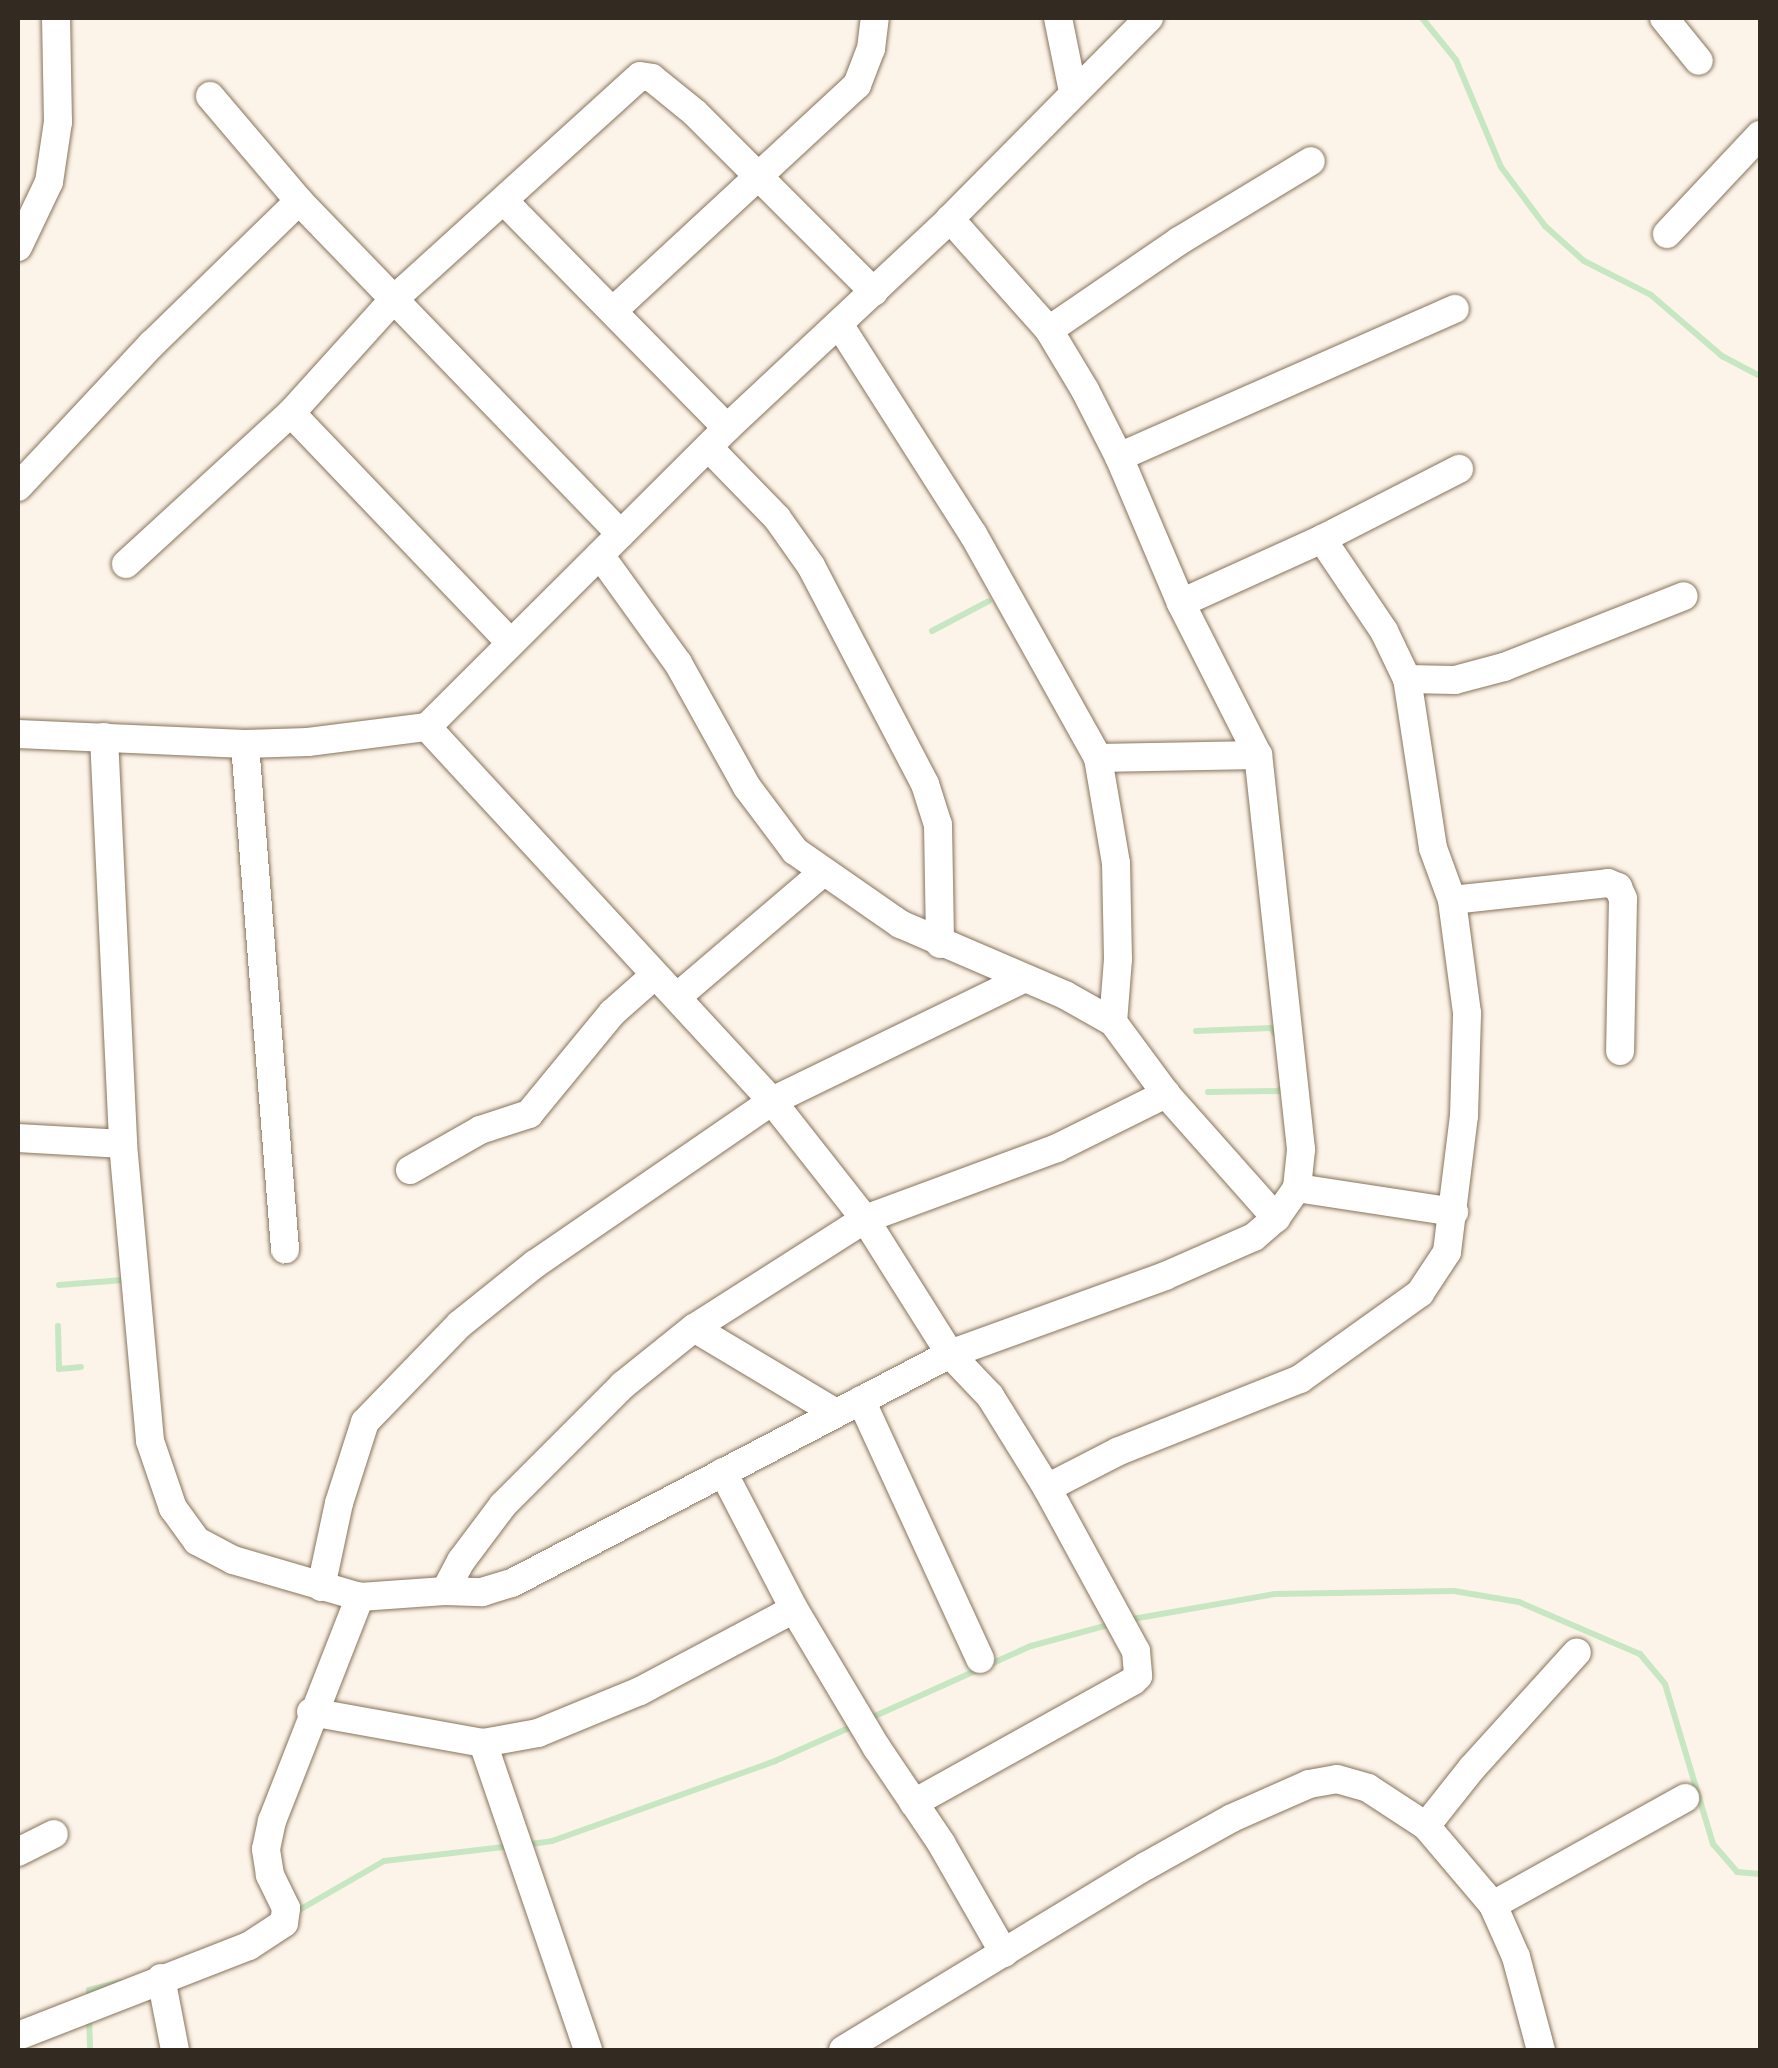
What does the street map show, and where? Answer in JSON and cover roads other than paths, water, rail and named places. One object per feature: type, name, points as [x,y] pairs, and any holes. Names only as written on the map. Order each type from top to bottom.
[{"type":"street","points":[[18,246],[48,182],[58,122],[56,18]]},
{"type":"street","points":[[614,310],[857,85],[871,48],[875,18]]},
{"type":"street","points":[[1058,18],[1073,92]]},
{"type":"street","points":[[18,734],[246,744],[308,742],[426,727],[718,438],[950,219],[1149,18]]},
{"type":"street","points":[[1664,18],[1700,61]]},
{"type":"street","points":[[126,564],[291,412],[393,300],[640,76],[652,78],[760,174],[874,292]]},
{"type":"street","points":[[210,96],[300,201],[621,534]]},
{"type":"street","points":[[1667,234],[1760,135]]},
{"type":"street","points":[[1048,330],[1179,241],[1310,161]]},
{"type":"street","points":[[18,488],[152,344],[300,201]]},
{"type":"street","points":[[504,201],[614,310],[718,438],[811,566],[924,784],[938,825],[940,944]]},
{"type":"street","points":[[104,737],[123,1144],[150,1441],[174,1508],[197,1540],[232,1560],[360,1596],[482,1592],[512,1582],[950,1354],[1164,1276],[1254,1237],[1276,1218],[1296,1188],[1301,1149],[1258,755],[1180,603],[1120,457],[1048,330],[950,219]]},
{"type":"street","points":[[1120,457],[1455,309]]},
{"type":"street","points":[[839,324],[973,534],[1098,758],[1116,863],[1118,959],[1112,1022]]},
{"type":"street","points":[[291,412],[508,642]]},
{"type":"street","points":[[1180,603],[1322,539],[1459,469]]},
{"type":"street","points":[[1047,1488],[1119,1451],[1300,1380],[1420,1293],[1447,1252],[1454,1212],[1467,1013],[1452,900],[1433,848],[1407,679],[1384,632],[1322,539]]},
{"type":"street","points":[[600,555],[678,663],[774,827],[822,873],[940,944],[1065,995],[1112,1022],[1166,1094],[1276,1218]]},
{"type":"street","points":[[1407,679],[1454,680],[1504,668],[1684,596]]},
{"type":"street","points":[[426,727],[772,1101],[865,1218],[950,1354],[990,1396],[1047,1488],[1136,1651],[1138,1676],[1026,1744],[914,1802]]},
{"type":"street","points":[[246,744],[285,1248]]},
{"type":"street","points":[[1098,758],[1258,755]]},
{"type":"street","points":[[677,997],[822,873]]},
{"type":"street","points":[[1452,900],[1608,883],[1618,888],[1623,899],[1620,1052]]},
{"type":"street","points":[[410,1170],[480,1130],[529,1114],[612,1013],[655,976]]},
{"type":"street","points":[[320,1586],[339,1503],[365,1422],[460,1324],[535,1264],[772,1101],[1024,979]]},
{"type":"street","points":[[445,1591],[460,1561],[503,1504],[623,1385],[694,1328],[865,1218],[1057,1148],[1166,1094]]},
{"type":"street","points":[[18,1138],[123,1144]]},
{"type":"street","points":[[1296,1188],[1454,1212]]},
{"type":"street","points":[[694,1328],[836,1413]]},
{"type":"street","points":[[861,1400],[980,1659]]},
{"type":"street","points":[[723,1472],[794,1609],[1004,1953]]},
{"type":"street","points":[[18,2036],[249,1946],[284,1923],[288,1914],[270,1875],[266,1848],[311,1712],[360,1596]]},
{"type":"street","points":[[311,1712],[483,1744],[538,1734],[640,1691],[794,1609]]},
{"type":"street","points":[[1426,1826],[1472,1768],[1577,1652]]},
{"type":"street","points":[[483,1744],[588,2050]]},
{"type":"street","points":[[844,2050],[1232,1818],[1309,1784],[1337,1780],[1368,1788],[1426,1826],[1493,1904],[1516,1956],[1541,2050]]},
{"type":"street","points":[[1493,1904],[1685,1798]]},
{"type":"street","points":[[18,1852],[54,1834]]},
{"type":"street","points":[[160,1978],[175,2050]]},
{"type":"waterway","points":[[1422,18],[1456,60],[1501,167],[1545,226],[1584,261],[1651,295],[1722,356],[1760,376]]},
{"type":"waterway","points":[[932,631],[989,601]]},
{"type":"waterway","points":[[1196,1031],[1271,1028],[1275,1034]]},
{"type":"waterway","points":[[1208,1092],[1278,1091],[1284,1087]]},
{"type":"waterway","points":[[59,1285],[124,1280],[124,1275]]},
{"type":"waterway","points":[[58,1326],[59,1369],[81,1367]]},
{"type":"waterway","points":[[1127,1620],[1275,1594],[1454,1591],[1519,1602],[1640,1654],[1665,1684],[1713,1844],[1737,1872],[1760,1874]]},
{"type":"waterway","points":[[866,1720],[1031,1646],[1115,1623]]},
{"type":"waterway","points":[[524,1845],[552,1841],[775,1761],[855,1725]]},
{"type":"waterway","points":[[294,1913],[384,1861],[512,1846]]},
{"type":"waterway","points":[[89,1999],[89,1990],[121,1982]]},
{"type":"waterway","points":[[89,2017],[90,2050]]}]
